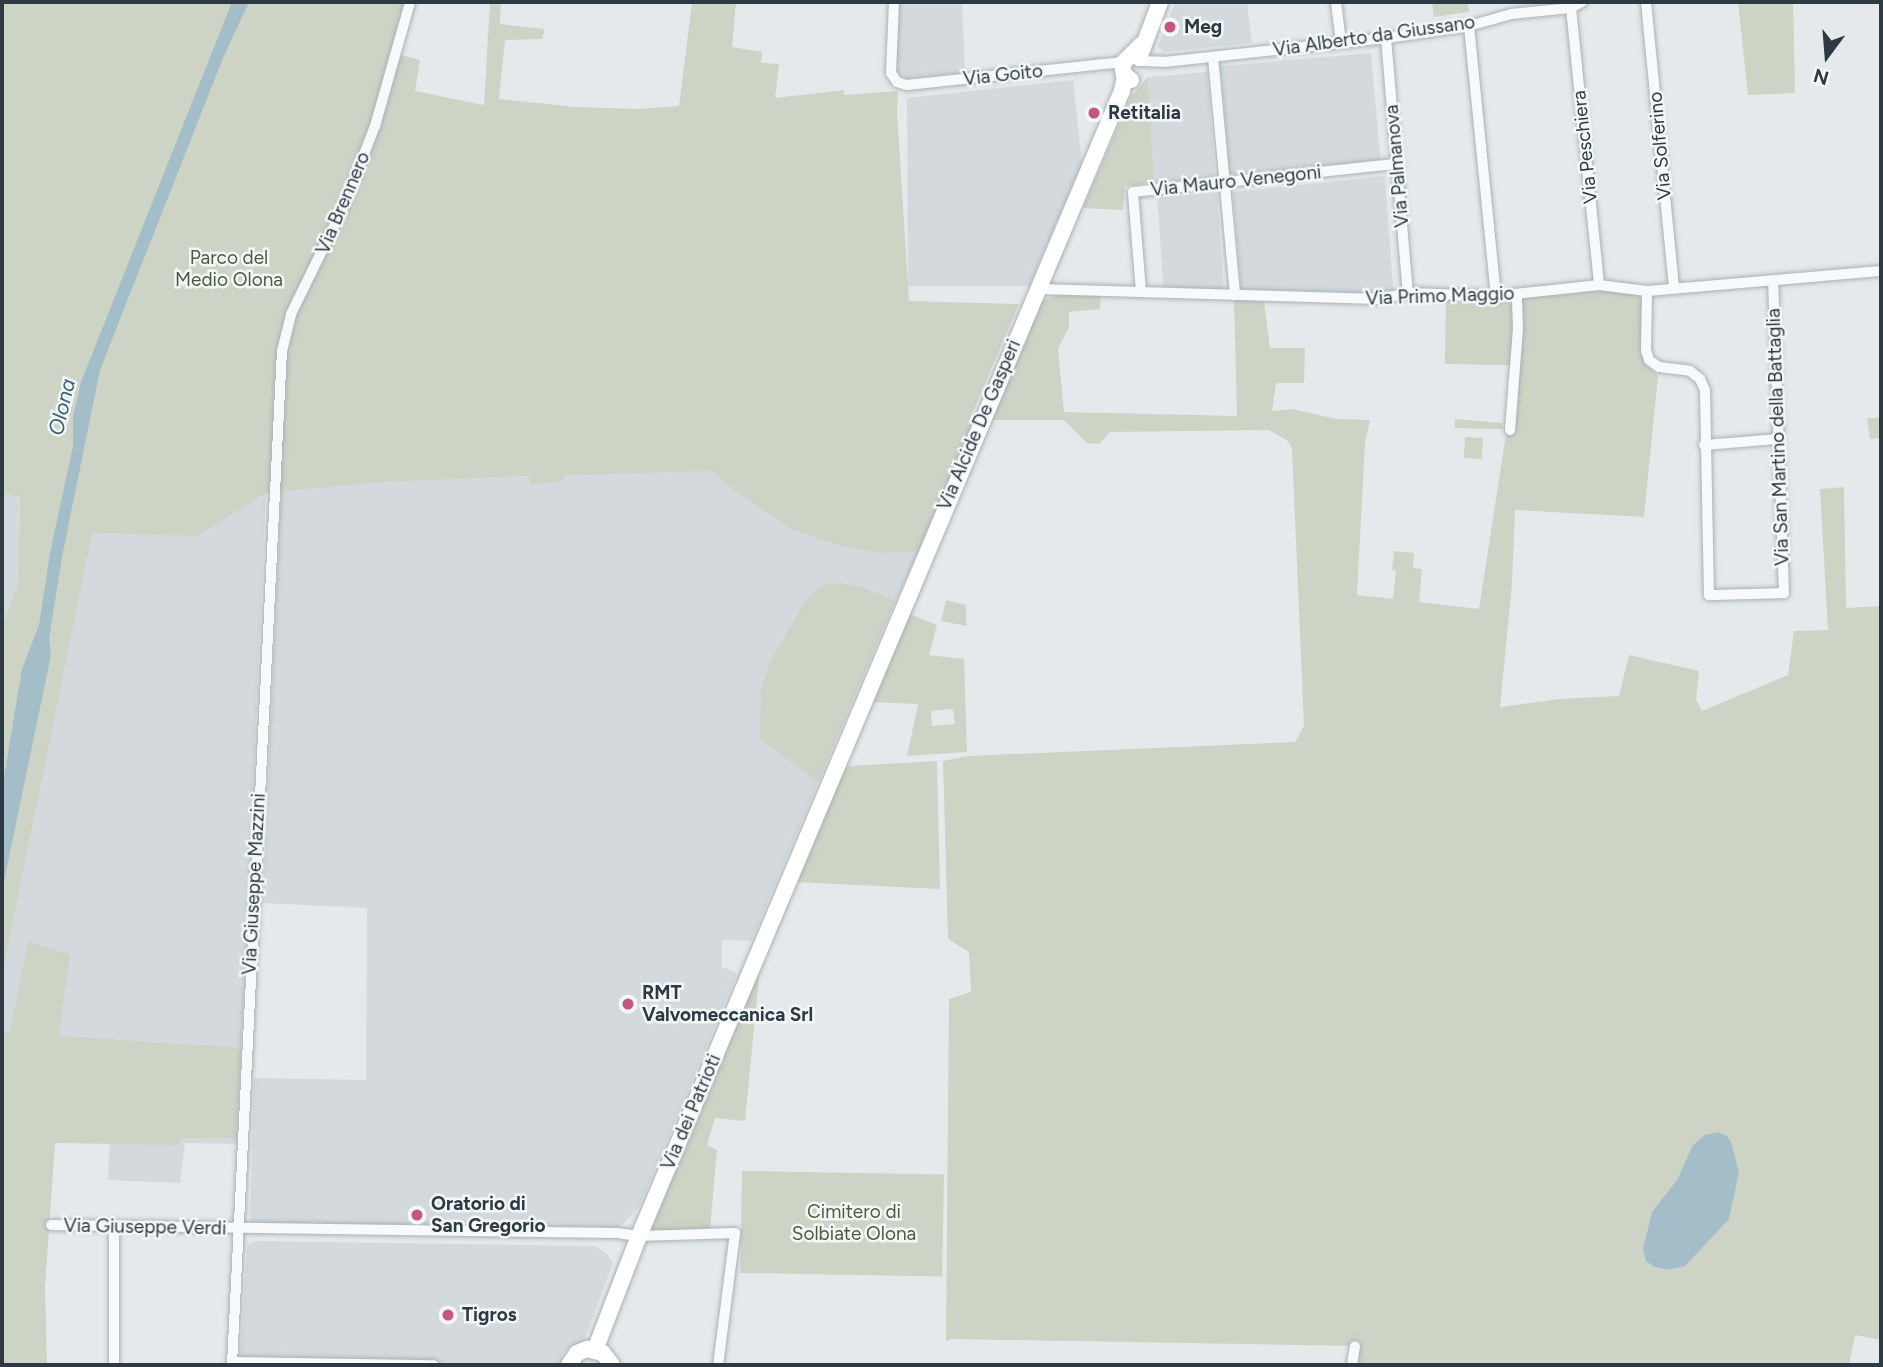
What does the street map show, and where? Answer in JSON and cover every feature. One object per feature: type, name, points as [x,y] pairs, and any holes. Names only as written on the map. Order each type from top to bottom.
[{"type":"street","name":"Via Brennero","points":[[280,403],[282,351],[287,325],[343,208],[375,127],[410,2]]},
{"type":"street","name":"Via Goito","points":[[894,2],[891,73],[897,82],[907,85],[1100,66],[1133,67]]},
{"type":"street","name":"Via Alcide De Gasperi","points":[[839,760],[1017,334],[1160,2]]},
{"type":"street","points":[[1336,2],[1341,42]]},
{"type":"street","points":[[1510,2],[1511,14]]},
{"type":"street","name":"Via Alberto da Giussano","points":[[1133,67],[1469,26],[1511,14],[1571,8],[1582,2]]},
{"type":"street","name":"Via Solferino","points":[[1646,2],[1674,289]]},
{"type":"street","name":"Via Peschiera","points":[[1571,8],[1599,285]]},
{"type":"street","points":[[1469,26],[1496,296]]},
{"type":"street","name":"Via Palmanova","points":[[1386,38],[1408,293]]},
{"type":"street","points":[[1213,57],[1235,295]]},
{"type":"street","name":"Via Mauro Venegoni","points":[[1141,292],[1133,192],[1397,164]]},
{"type":"street","name":"Via Primo Maggio","points":[[1038,289],[1378,299],[1408,293],[1496,296],[1599,285],[1647,291],[1881,271]]},
{"type":"street","name":"Via San Martino della Battaglia","points":[[1704,444],[1709,595],[1784,593],[1773,281]]},
{"type":"street","points":[[1647,291],[1646,350],[1649,360],[1659,367],[1690,371],[1700,379],[1705,390],[1704,444],[1777,439]]},
{"type":"street","points":[[1510,430],[1518,328],[1517,294]]},
{"type":"street","name":"Via Giuseppe Mazzini","points":[[232,1363],[252,900],[280,403]]},
{"type":"street","name":"Via dei Patrioti","points":[[595,1350],[639,1236],[839,760]]},
{"type":"street","name":"Via Giuseppe Verdi","points":[[51,1225],[617,1233],[639,1236],[735,1233],[718,1365]]},
{"type":"street","points":[[114,1227],[114,1365]]},
{"type":"street","points":[[1352,1365],[1355,1346]]},
{"type":"street","points":[[569,1365],[578,1353],[595,1350],[608,1358],[612,1365]]},
{"type":"street","points":[[232,1363],[435,1365]]},
{"type":"shaded area","points":[[898,2],[962,2],[965,73],[907,78],[896,71]]},
{"type":"shaded area","points":[[1175,2],[1247,2],[1252,43],[1164,52],[1158,47]]},
{"type":"shaded area","points":[[1371,53],[1380,161],[1230,174],[1221,66]]},
{"type":"shaded area","points":[[1207,72],[1215,175],[1213,178],[1154,182],[1148,77]]},
{"type":"shaded area","points":[[1073,80],[1082,164],[1029,286],[908,286],[907,98]]},
{"type":"shaded area","points":[[1385,176],[1393,289],[1379,293],[1241,289],[1233,192]]},
{"type":"shaded area","points":[[1217,193],[1224,289],[1164,293],[1157,197]]},
{"type":"shaded area","points":[[272,352],[237,1144],[185,1143],[180,1183],[108,1180],[113,1068],[54,1066],[28,941],[2,1076],[2,955],[114,381]]},
{"type":"shaded area","points":[[285,402],[654,444],[920,551],[895,601],[751,941],[722,940],[722,967],[737,973],[639,1207],[620,1227],[250,1223],[254,1078],[366,1080],[367,908],[263,903]]},
{"type":"shaded area","points":[[2,494],[20,495],[18,586],[2,624]]},
{"type":"shaded area","points":[[254,1241],[595,1246],[607,1254],[613,1263],[584,1341],[564,1351],[560,1365],[240,1365],[247,1246]]},
{"type":"green space","name":"Parco del Medio Olona","points":[[2,2],[410,2],[397,54],[420,60],[415,91],[484,105],[490,2],[501,2],[500,24],[545,29],[542,39],[505,40],[499,99],[576,107],[638,109],[679,106],[692,2],[736,2],[732,47],[762,52],[761,63],[779,64],[775,98],[844,90],[844,95],[898,91],[909,301],[1019,304],[969,421],[978,421],[920,551],[878,553],[841,546],[791,529],[728,486],[713,471],[563,475],[563,481],[531,485],[529,476],[380,482],[266,493],[197,536],[92,533],[2,975],[2,624],[18,586],[20,496],[2,494]]},
{"type":"green space","points":[[1432,2],[1468,2],[1469,12],[1434,17]]},
{"type":"green space","points":[[1738,2],[1793,2],[1795,93],[1748,95]]},
{"type":"green space","points":[[1148,77],[1154,182],[1125,186],[1123,210],[1083,208],[1131,97]]},
{"type":"green space","points":[[1601,290],[1634,294],[1644,302],[1641,354],[1647,366],[1658,376],[1644,517],[1515,510],[1512,584],[1500,707],[1559,699],[1619,696],[1629,655],[1699,671],[1696,700],[1702,711],[1788,675],[1794,631],[1828,630],[1820,489],[1844,487],[1846,608],[1881,606],[1881,1340],[1855,1335],[1849,1365],[1358,1365],[1360,1346],[946,1341],[949,999],[971,992],[969,952],[948,939],[943,761],[968,756],[1295,742],[1304,726],[1292,449],[1288,441],[1269,430],[1110,432],[1099,444],[1087,443],[1064,420],[990,420],[1042,301],[1058,295],[1101,295],[1100,309],[1069,312],[1069,327],[1058,349],[1064,412],[1237,416],[1234,300],[1264,302],[1270,348],[1305,348],[1304,383],[1276,383],[1272,411],[1292,409],[1337,419],[1370,420],[1365,443],[1357,595],[1393,599],[1396,571],[1392,569],[1394,551],[1414,553],[1413,568],[1422,569],[1419,602],[1479,609],[1511,402],[1520,299]]},
{"type":"green space","points":[[1446,299],[1514,300],[1513,365],[1445,364]]},
{"type":"green space","points":[[1867,418],[1881,418],[1881,438],[1870,439]]},
{"type":"green space","points":[[1455,419],[1502,423],[1502,429],[1455,428]]},
{"type":"green space","points":[[1465,437],[1483,438],[1482,459],[1464,458]]},
{"type":"green space","points":[[838,583],[863,587],[895,601],[818,782],[760,739],[761,689],[771,660],[806,600],[819,586]]},
{"type":"green space","points":[[946,600],[966,605],[966,626],[941,621]]},
{"type":"green space","points":[[907,613],[937,625],[929,655],[964,659],[967,752],[907,756],[918,704],[870,702]],"holes":[[[953,709],[955,724],[932,726],[931,711]]]},
{"type":"green space","points":[[937,761],[940,889],[795,882],[844,770],[849,766]]},
{"type":"green space","points":[[28,941],[70,955],[59,1036],[241,1048],[236,1138],[180,1138],[178,1145],[55,1143],[45,1287],[47,1365],[2,1365],[2,1032],[10,1032]]},
{"type":"green space","points":[[760,967],[745,1121],[715,1118],[707,1145],[717,1150],[710,1229],[654,1231],[650,1225]]},
{"type":"green space","name":"Cimitero di Solbiate Olona","points":[[742,1171],[944,1175],[942,1277],[740,1273]]},
{"type":"water","points":[[232,2],[249,2],[223,58],[100,370],[62,557],[49,639],[51,655],[2,891],[2,789],[22,669],[39,625],[50,553],[73,446],[73,417],[81,382]]},
{"type":"water","points":[[1718,1132],[1727,1136],[1731,1142],[1739,1172],[1729,1219],[1685,1266],[1668,1270],[1655,1267],[1646,1261],[1643,1249],[1652,1212],[1677,1180],[1693,1145],[1705,1135]]},
{"type":"place","name":"Meg","points":[[1170,27]]},
{"type":"place","name":"Retitalia","points":[[1094,113]]},
{"type":"place","name":"RMT Valvomeccanica Srl","points":[[628,1004]]},
{"type":"place","name":"Oratorio di San Gregorio","points":[[417,1215]]},
{"type":"place","name":"Tigros","points":[[448,1315]]},
{"type":"water label","name":"Olona","points":[[62,407]]}]
